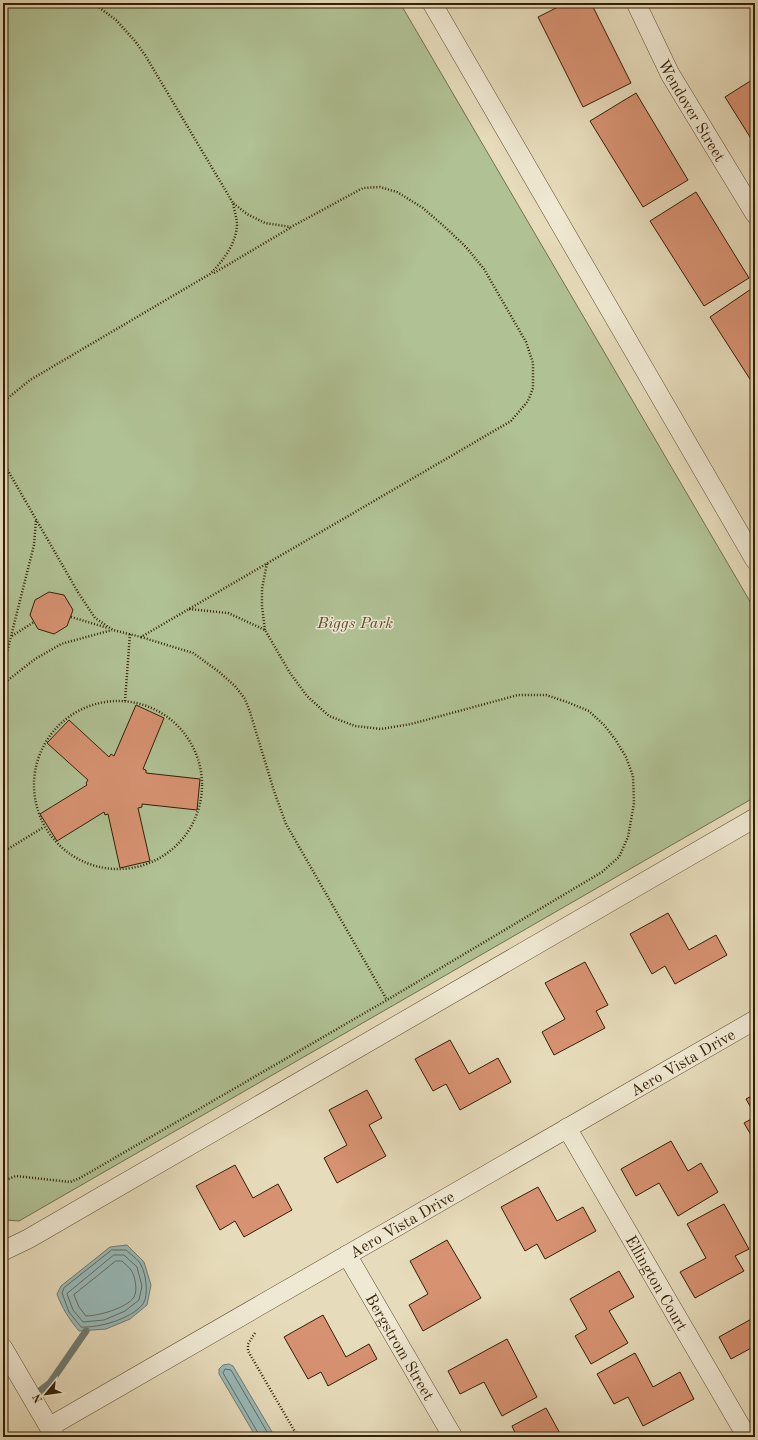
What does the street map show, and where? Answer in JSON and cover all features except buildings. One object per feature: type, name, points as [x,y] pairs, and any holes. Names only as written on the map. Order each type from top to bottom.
[{"type":"street","points":[[432,3],[755,560]]},
{"type":"street","name":"Wendover Street","points":[[636,3],[670,74],[755,214]]},
{"type":"street","points":[[3,1251],[42,1232],[755,818]]},
{"type":"street","name":"Aero Vista Drive","points":[[52,1432],[347,1255],[755,1020]]},
{"type":"street","name":"Ellington Court","points":[[568,1128],[747,1437]]},
{"type":"street","name":"Bergstrom Street","points":[[347,1255],[453,1437]]},
{"type":"street","points":[[3,1348],[52,1432]]},
{"type":"path","points":[[93,3],[116,20],[135,41],[145,55],[233,203],[237,225],[232,244],[221,263],[210,274]]},
{"type":"path","points":[[3,402],[30,380],[291,227],[363,188],[380,187],[397,192],[423,208],[461,242],[484,269],[526,342],[533,363],[533,388],[528,401],[511,421],[141,637]]},
{"type":"path","points":[[233,203],[247,214],[265,223],[291,227]]},
{"type":"path","points":[[3,462],[79,594],[95,618],[112,630]]},
{"type":"path","points":[[3,668],[34,545],[36,519]]},
{"type":"path","points":[[3,1181],[16,1176],[70,1182],[80,1178],[387,1000],[602,872],[619,857],[628,837],[634,803],[633,776],[626,757],[616,739],[589,711],[567,702],[546,695],[518,695],[411,724],[381,729],[355,726],[329,716],[307,696],[290,673],[265,630],[262,607],[262,589],[267,563]]},
{"type":"path","points":[[189,609],[228,613],[265,630]]},
{"type":"path","points":[[70,617],[193,653],[235,686],[245,699],[250,712],[286,824],[387,1000]]},
{"type":"path","points":[[11,636],[34,622]]},
{"type":"path","points":[[3,684],[35,659],[61,644],[112,630]]},
{"type":"path","points":[[125,701],[130,634]]},
{"type":"path","points":[[106,701],[125,701],[134,702],[160,711],[181,729],[196,752],[203,779],[200,806],[190,832],[170,853],[144,866],[116,870],[87,864],[63,850],[44,827],[35,801],[34,774],[42,747],[58,725],[80,709],[106,701]]},
{"type":"path","points":[[3,852],[44,827]]},
{"type":"path","points":[[256,1331],[248,1344],[248,1351],[298,1437]]},
{"type":"green space","name":"Biggs Park","points":[[3,3],[400,3],[755,610],[755,797],[19,1221],[6,1220],[3,1216]]},
{"type":"water","points":[[127,1245],[144,1262],[151,1285],[147,1305],[130,1319],[106,1329],[79,1331],[66,1313],[57,1294],[61,1286],[110,1247]]},
{"type":"water","points":[[229,1364],[233,1366],[275,1437],[256,1437],[219,1374],[219,1369],[223,1365]]},
{"type":"waterway","points":[[32,1397],[50,1383],[86,1331]]}]
